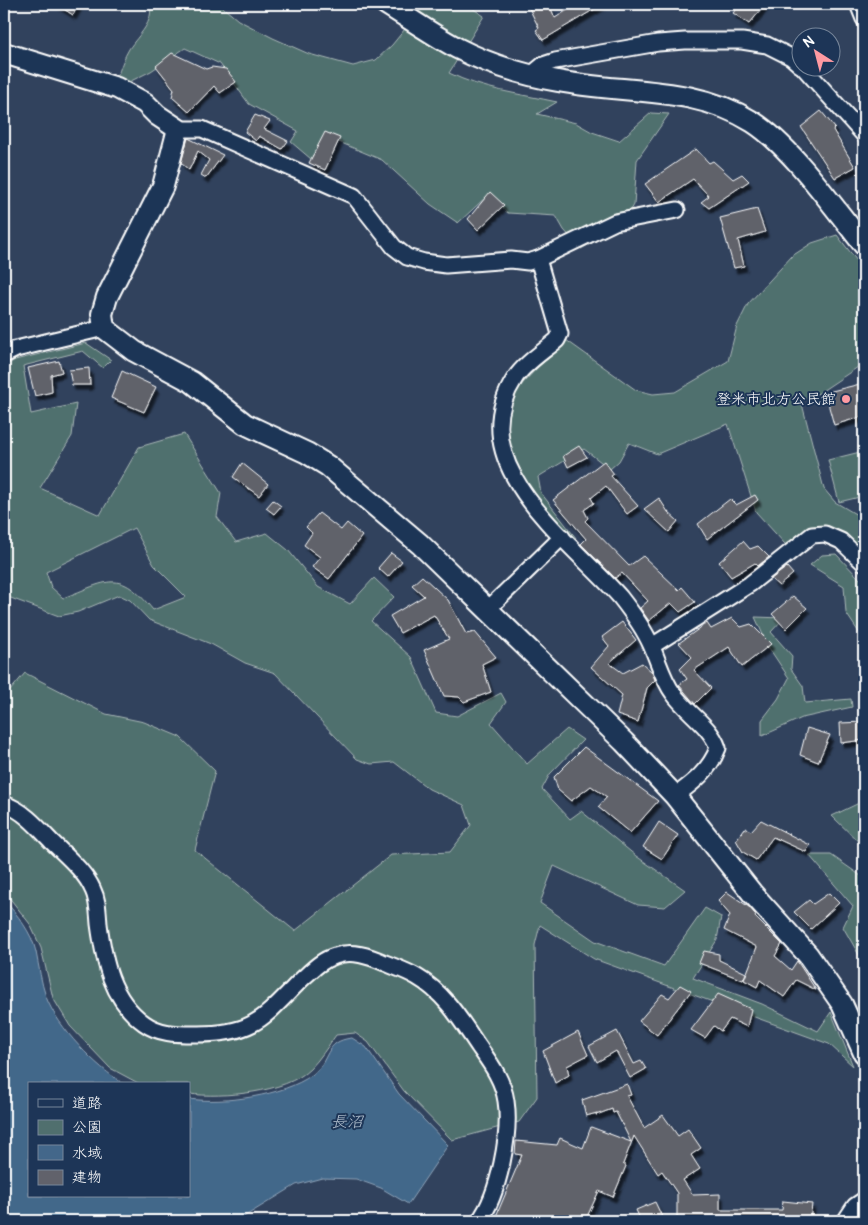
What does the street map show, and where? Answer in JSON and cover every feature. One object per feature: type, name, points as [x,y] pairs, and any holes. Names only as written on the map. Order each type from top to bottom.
[{"type":"street","points":[[386,4],[459,49],[531,75],[560,82],[694,97],[717,104],[742,116],[778,142],[864,245]]},
{"type":"street","points":[[858,4],[864,19]]},
{"type":"street","points":[[531,75],[544,65],[555,60],[685,41],[755,42],[779,50],[790,58]]},
{"type":"street","points":[[4,53],[117,88],[146,103],[157,115],[178,129],[202,129],[354,196],[394,247],[407,257],[424,262],[446,265],[504,260],[528,262],[614,222],[677,210]]},
{"type":"street","points":[[813,78],[864,135]]},
{"type":"street","points":[[178,129],[163,186],[107,297],[102,314],[104,328],[134,351],[192,382],[245,424],[307,453],[328,466],[420,544],[624,742],[675,796],[752,893],[808,956],[842,1004],[864,1053]]},
{"type":"street","points":[[538,259],[560,334],[557,340],[514,379],[502,405],[499,420],[504,457],[526,498],[578,557],[620,598],[652,646],[671,692],[715,739],[718,748],[711,763],[697,780],[675,796]]},
{"type":"street","points":[[4,355],[16,349],[104,328]]},
{"type":"street","points":[[652,646],[750,584],[812,535],[825,534],[841,541],[864,563]]},
{"type":"street","points":[[487,610],[562,537]]},
{"type":"street","points":[[4,804],[32,821],[88,881],[96,899],[104,954],[113,985],[132,1012],[156,1030],[169,1034],[220,1035],[244,1030],[270,1012],[324,960],[343,954],[363,955],[376,959],[416,976],[436,992],[457,1014],[493,1067],[506,1096],[509,1129],[506,1144],[487,1209],[479,1221]]},
{"type":"street","points":[[845,1221],[855,1206],[864,1200]]},
{"type":"green space","points":[[150,4],[219,4],[238,20],[273,38],[309,54],[353,66],[376,60],[392,45],[409,24],[380,4],[466,4],[484,16],[449,73],[489,88],[557,102],[537,114],[576,123],[592,132],[619,141],[651,113],[669,114],[637,160],[634,205],[621,227],[581,249],[564,230],[556,216],[508,213],[487,196],[458,223],[430,204],[382,160],[327,137],[311,159],[291,142],[298,131],[249,104],[220,64],[185,48],[151,71],[125,84],[117,78],[127,52],[148,23],[151,11]]},
{"type":"green space","points":[[837,235],[864,270],[864,363],[819,393],[801,400],[824,489],[835,502],[864,519],[864,557],[817,539],[795,555],[756,512],[728,424],[657,454],[629,443],[619,461],[610,469],[584,449],[538,477],[541,493],[576,538],[561,544],[523,479],[508,442],[505,425],[506,410],[523,383],[566,340],[636,390],[653,394],[675,392],[728,361],[737,326],[748,304],[792,256],[812,243]]},
{"type":"green space","points":[[86,343],[111,360],[103,368],[83,351],[23,366],[31,414],[76,404],[72,436],[40,488],[100,515],[139,447],[184,434],[221,493],[217,517],[236,542],[267,533],[288,550],[318,587],[350,604],[374,578],[394,597],[371,621],[411,657],[436,713],[457,716],[501,693],[506,702],[491,723],[527,764],[567,729],[583,740],[550,774],[542,789],[570,819],[581,811],[636,856],[685,890],[665,907],[638,905],[554,866],[540,903],[595,941],[664,966],[705,908],[721,917],[717,940],[693,978],[762,1004],[818,1031],[831,1012],[853,1066],[829,1044],[594,959],[540,925],[535,945],[537,1097],[519,1122],[452,1140],[404,1091],[368,1042],[355,1033],[336,1035],[314,1065],[299,1077],[286,1084],[253,1092],[218,1095],[190,1094],[190,1082],[136,1082],[110,1068],[70,1026],[53,998],[41,948],[30,924],[4,891],[4,698],[25,673],[106,714],[144,722],[180,737],[215,771],[195,850],[295,931],[391,855],[450,852],[471,825],[464,805],[429,789],[394,762],[371,764],[357,759],[275,673],[245,663],[211,644],[149,620],[130,600],[119,595],[78,612],[59,616],[8,597],[4,598],[4,367],[15,360]],"holes":[[[134,528],[154,565],[186,597],[153,610],[131,588],[121,583],[112,582],[102,583],[63,598],[51,587],[46,572]]]},
{"type":"green space","points":[[864,451],[864,496],[839,502],[828,460]]},
{"type":"green space","points":[[836,554],[860,579],[864,587],[864,640],[846,613],[844,586],[810,565],[822,555]]},
{"type":"green space","points":[[755,617],[784,618],[771,632],[792,656],[791,669],[803,686],[805,703],[851,699],[852,707],[802,718],[762,736],[762,720],[778,699],[789,678],[769,648]]},
{"type":"green space","points":[[864,798],[864,847],[832,816],[857,804]]},
{"type":"green space","points":[[809,855],[831,855],[864,878],[864,1018],[858,1012],[863,962],[843,927],[853,906]]},
{"type":"water","name":"長沼","points":[[4,900],[28,931],[36,952],[46,997],[59,1021],[90,1057],[121,1082],[28,1082],[28,1198],[190,1198],[190,1099],[236,1099],[253,1097],[285,1088],[312,1075],[318,1070],[328,1052],[336,1043],[352,1038],[366,1047],[399,1094],[448,1145],[408,1204],[381,1188],[356,1179],[322,1178],[296,1185],[237,1221],[4,1221]]},
{"type":"building","points":[[56,4],[79,4],[73,15]]},
{"type":"building","points":[[527,4],[549,4],[555,18],[577,4],[603,4],[543,40],[536,30],[539,28]]},
{"type":"building","points":[[740,4],[766,4],[749,24],[733,13]]},
{"type":"building","points":[[172,53],[206,69],[212,67],[226,69],[236,82],[220,93],[214,86],[189,112],[172,97],[174,89],[156,66]]},
{"type":"building","points":[[821,111],[835,128],[833,130],[855,167],[835,178],[801,127]]},
{"type":"building","points":[[255,115],[270,121],[264,129],[288,141],[282,149],[259,136],[256,141],[245,132]]},
{"type":"building","points":[[325,132],[340,138],[325,170],[309,163]]},
{"type":"building","points":[[188,138],[223,155],[206,178],[201,175],[209,160],[198,151],[189,170],[181,163]]},
{"type":"building","points":[[696,149],[709,163],[713,161],[733,179],[742,174],[749,181],[709,208],[701,202],[709,196],[693,179],[659,202],[645,184]]},
{"type":"building","points":[[490,192],[504,205],[478,230],[468,219]]},
{"type":"building","points":[[757,209],[765,232],[738,240],[744,266],[734,268],[720,218]]},
{"type":"building","points":[[59,361],[62,372],[51,375],[52,392],[35,396],[28,368]]},
{"type":"building","points":[[89,368],[90,385],[72,385],[69,370]]},
{"type":"building","points":[[122,371],[156,387],[144,412],[111,398]]},
{"type":"building","name":"登米市北方公民館","points":[[864,383],[864,416],[834,425],[829,407],[828,392]]},
{"type":"building","points":[[579,446],[587,457],[568,467],[563,456]]},
{"type":"building","points":[[604,461],[614,474],[611,476],[638,506],[627,514],[606,486],[591,498],[594,503],[584,510],[588,518],[585,521],[629,566],[643,556],[679,590],[682,587],[695,602],[680,612],[671,603],[649,621],[640,608],[648,601],[622,573],[615,578],[581,544],[586,539],[553,500]]},
{"type":"building","points":[[242,463],[268,484],[259,496],[233,477]]},
{"type":"building","points":[[755,495],[758,500],[707,539],[698,524],[730,499],[736,505]]},
{"type":"building","points":[[659,498],[668,512],[678,521],[669,532],[644,509]]},
{"type":"building","points":[[273,500],[281,506],[274,514],[266,508]]},
{"type":"building","points":[[319,513],[341,530],[347,523],[362,536],[329,579],[312,567],[320,557],[304,545],[312,533],[306,527]]},
{"type":"building","points":[[743,541],[750,549],[758,546],[769,557],[758,566],[755,563],[731,577],[719,562]]},
{"type":"building","points":[[391,553],[402,561],[388,577],[378,568]]},
{"type":"building","points":[[787,567],[793,574],[779,586],[771,579]]},
{"type":"building","points":[[422,576],[448,600],[466,634],[475,632],[496,657],[482,664],[491,692],[464,702],[459,697],[444,696],[424,650],[449,639],[434,615],[400,633],[390,616],[424,596],[412,585]]},
{"type":"building","points":[[793,596],[807,608],[786,629],[772,614]]},
{"type":"building","points":[[732,618],[741,627],[751,624],[771,644],[742,667],[729,647],[694,670],[711,688],[695,704],[679,685],[687,679],[680,669],[692,657],[679,643],[707,623],[711,629]]},
{"type":"building","points":[[622,622],[636,640],[609,663],[623,673],[642,663],[652,672],[655,680],[647,688],[638,722],[617,715],[622,695],[591,667],[609,646],[602,637]]},
{"type":"building","points":[[864,722],[864,740],[841,743],[840,723]]},
{"type":"building","points":[[807,728],[830,735],[818,762],[800,755]]},
{"type":"building","points":[[584,747],[658,801],[630,833],[598,807],[607,797],[591,786],[571,801],[558,790],[554,777]]},
{"type":"building","points":[[761,820],[810,845],[806,852],[773,837],[756,860],[743,852],[736,840],[745,828],[751,831]]},
{"type":"building","points":[[659,822],[678,835],[662,859],[643,847]]},
{"type":"building","points":[[727,892],[749,907],[756,915],[755,917],[782,944],[775,956],[791,970],[797,961],[816,990],[796,980],[784,997],[760,980],[757,987],[744,980],[757,947],[724,930],[730,915],[718,901]]},
{"type":"building","points":[[829,893],[839,903],[811,929],[794,912],[809,900],[813,904]]},
{"type":"building","points":[[704,951],[719,954],[719,960],[746,973],[743,980],[699,963]]},
{"type":"building","points":[[680,985],[691,991],[657,1035],[639,1021],[662,994],[669,998]]},
{"type":"building","points":[[718,994],[751,1009],[747,1027],[730,1019],[721,1031],[714,1026],[705,1038],[691,1030]]},
{"type":"building","points":[[617,1031],[634,1064],[641,1061],[646,1069],[630,1078],[616,1051],[597,1062],[589,1046]]},
{"type":"building","points":[[578,1032],[588,1055],[567,1066],[569,1075],[555,1083],[543,1051]]},
{"type":"building","points":[[627,1084],[631,1095],[627,1096],[644,1128],[663,1115],[678,1136],[688,1129],[701,1148],[691,1155],[700,1169],[683,1180],[693,1195],[720,1194],[720,1210],[782,1210],[783,1201],[812,1204],[810,1221],[677,1221],[677,1193],[662,1171],[658,1174],[634,1136],[623,1164],[626,1166],[613,1197],[599,1191],[585,1221],[494,1221],[522,1155],[515,1154],[516,1141],[557,1145],[560,1138],[583,1148],[591,1127],[631,1142],[616,1112],[613,1113],[612,1109],[596,1115],[597,1113],[586,1116],[582,1100]]},
{"type":"building","points":[[655,1202],[664,1221],[641,1221],[636,1210]]},
{"type":"place","name":"登米市北方公民館","points":[[846,399]]}]
